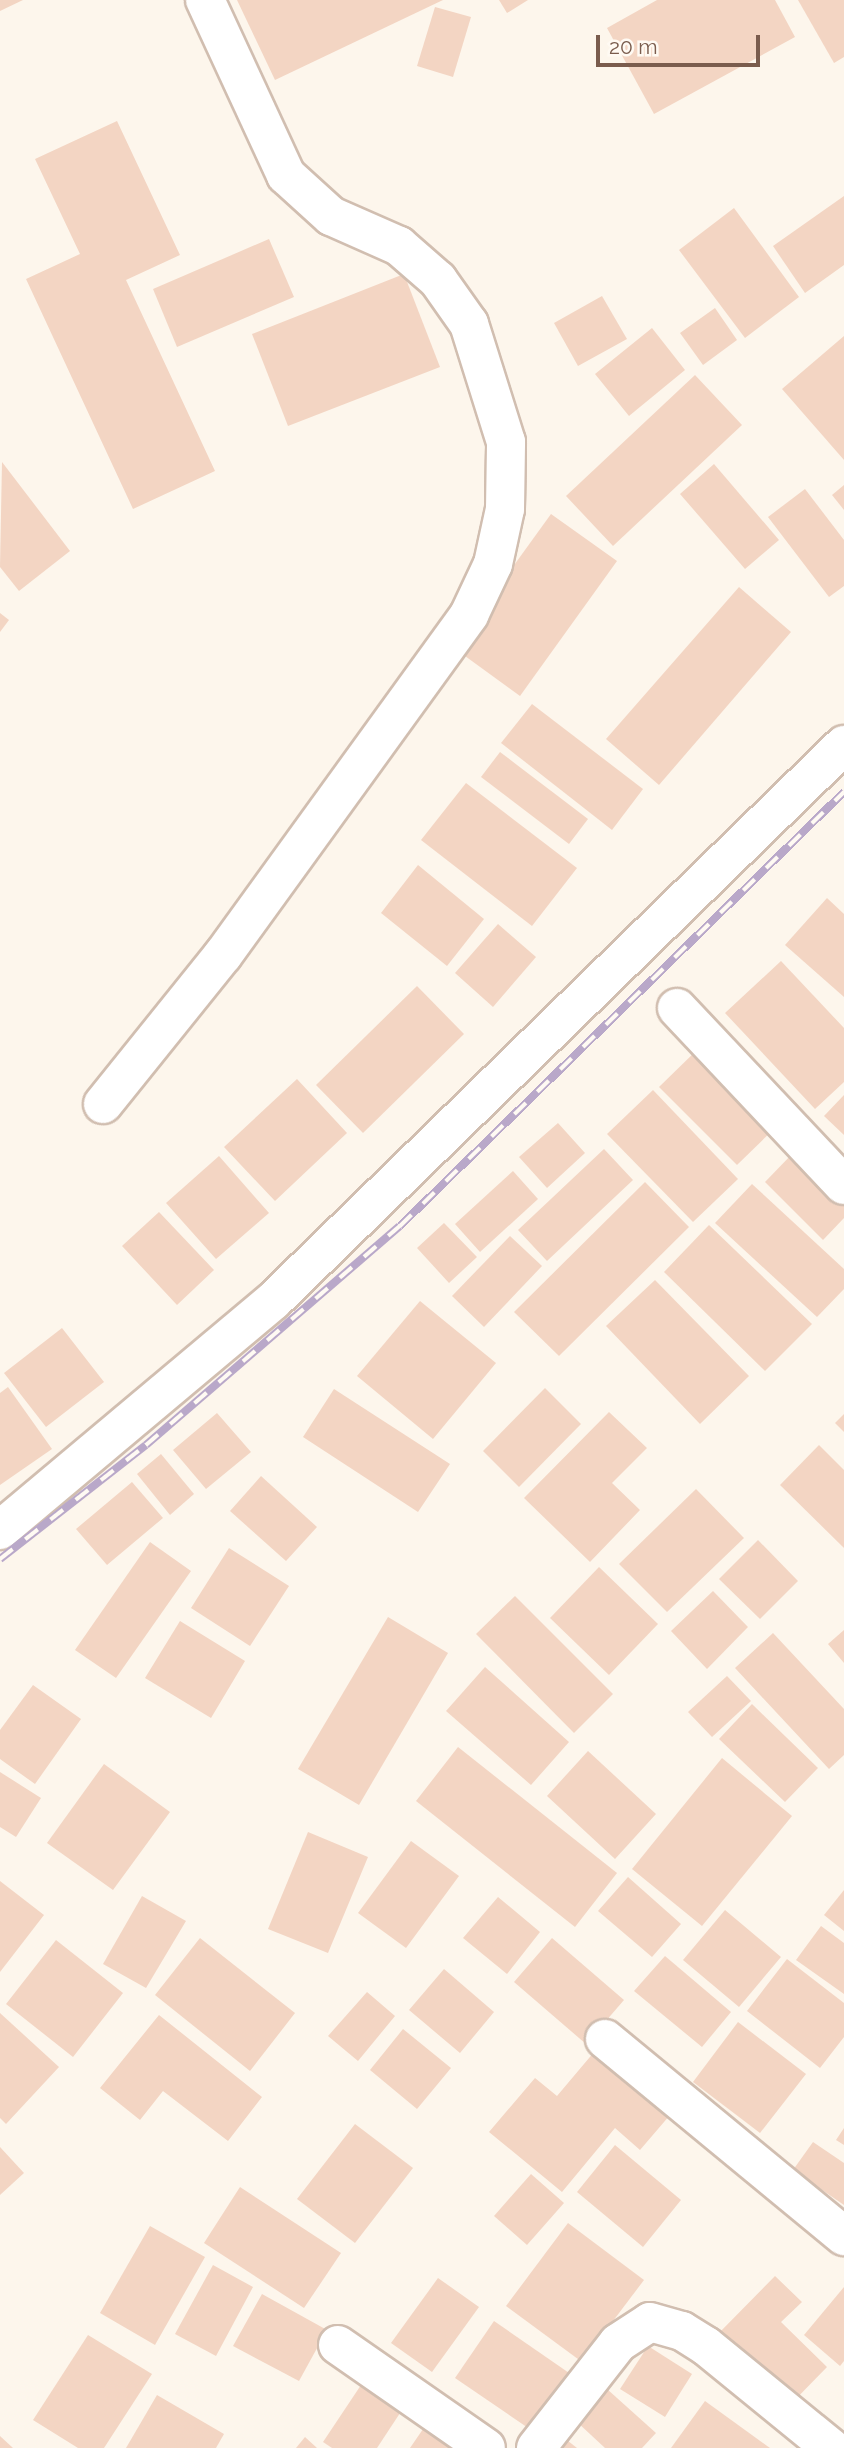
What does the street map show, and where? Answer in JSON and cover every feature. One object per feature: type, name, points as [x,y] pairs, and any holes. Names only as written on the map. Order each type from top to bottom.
[{"type":"street","points":[[103,1104],[223,955],[469,615],[493,564],[505,509],[506,442],[469,324],[438,280],[400,246],[331,216],[286,175],[205,0]]},
{"type":"street","points":[[0,1530],[273,1301],[844,745]]},
{"type":"street","points":[[677,1008],[844,1185]]},
{"type":"street","points":[[605,2039],[844,2236]]},
{"type":"street","points":[[536,2448],[618,2343],[650,2322],[682,2331],[706,2346],[831,2448],[844,2426]]},
{"type":"street","points":[[338,2345],[486,2448]]},
{"type":"building","points":[[0,0],[23,0],[0,11]]},
{"type":"building","points":[[237,0],[443,0],[275,80]]},
{"type":"building","points":[[499,0],[528,0],[507,13]]},
{"type":"building","points":[[657,0],[775,0],[795,37],[654,114],[607,28]]},
{"type":"building","points":[[798,0],[844,0],[844,57],[834,63]]},
{"type":"building","points":[[435,7],[471,17],[453,77],[417,66]]},
{"type":"building","points":[[117,121],[180,255],[126,280],[215,471],[133,509],[26,279],[80,254],[35,159]]},
{"type":"building","points":[[844,196],[844,265],[805,293],[773,246]]},
{"type":"building","points":[[734,208],[799,297],[745,338],[679,250]]},
{"type":"building","points":[[269,239],[294,297],[177,347],[153,289]]},
{"type":"building","points":[[404,274],[440,367],[288,426],[252,334]]},
{"type":"building","points":[[602,296],[627,339],[578,366],[554,323]]},
{"type":"building","points":[[715,308],[737,340],[703,365],[680,333]]},
{"type":"building","points":[[652,328],[685,370],[629,416],[595,374]]},
{"type":"building","points":[[844,336],[844,460],[782,389]]},
{"type":"building","points":[[695,375],[742,425],[613,546],[566,496]]},
{"type":"building","points":[[2,462],[70,551],[19,591],[0,567]]},
{"type":"building","points":[[714,464],[779,540],[745,569],[680,494]]},
{"type":"building","points":[[844,485],[844,510],[832,495]]},
{"type":"building","points":[[805,489],[844,540],[844,586],[829,597],[768,517]]},
{"type":"building","points":[[551,514],[617,561],[520,696],[454,648]]},
{"type":"building","points":[[739,587],[791,632],[659,785],[606,739]]},
{"type":"building","points":[[0,613],[9,620],[0,632]]},
{"type":"building","points":[[532,704],[643,789],[612,830],[501,743]]},
{"type":"building","points":[[500,752],[588,819],[569,844],[481,777]]},
{"type":"building","points":[[466,783],[577,868],[532,926],[421,840]]},
{"type":"building","points":[[418,865],[484,919],[447,966],[381,913]]},
{"type":"building","points":[[827,898],[844,914],[844,997],[785,945]]},
{"type":"building","points":[[498,924],[536,957],[493,1007],[455,973]]},
{"type":"building","points":[[781,961],[844,1028],[844,1082],[815,1109],[725,1013]]},
{"type":"building","points":[[417,986],[464,1034],[363,1133],[316,1085]]},
{"type":"building","points":[[700,1047],[778,1125],[737,1165],[659,1087]]},
{"type":"building","points":[[297,1079],[347,1133],[275,1201],[224,1147]]},
{"type":"building","points":[[653,1090],[738,1179],[693,1222],[607,1134]]},
{"type":"building","points":[[844,1095],[844,1135],[824,1116]]},
{"type":"building","points":[[558,1123],[585,1153],[547,1188],[519,1157]]},
{"type":"building","points":[[604,1149],[633,1180],[547,1261],[518,1230]]},
{"type":"building","points":[[795,1151],[844,1200],[844,1218],[823,1240],[765,1182]]},
{"type":"building","points":[[219,1156],[269,1213],[216,1259],[166,1203]]},
{"type":"building","points":[[513,1171],[538,1199],[480,1252],[455,1224]]},
{"type":"building","points":[[645,1182],[689,1227],[559,1356],[514,1312]]},
{"type":"building","points":[[752,1184],[844,1269],[844,1289],[817,1317],[715,1223]]},
{"type":"building","points":[[159,1212],[214,1270],[177,1305],[122,1246]]},
{"type":"building","points":[[444,1223],[477,1257],[449,1283],[417,1248]]},
{"type":"building","points":[[709,1225],[812,1324],[765,1371],[664,1272]]},
{"type":"building","points":[[510,1236],[542,1266],[484,1327],[452,1296]]},
{"type":"building","points":[[655,1280],[749,1376],[700,1424],[606,1326]]},
{"type":"building","points":[[420,1301],[496,1363],[433,1439],[357,1376]]},
{"type":"building","points":[[62,1328],[104,1382],[46,1427],[4,1373]]},
{"type":"building","points":[[8,1387],[52,1449],[0,1485],[0,1393]]},
{"type":"building","points":[[545,1388],[581,1424],[519,1487],[483,1451]]},
{"type":"building","points":[[334,1389],[450,1464],[418,1512],[303,1437]]},
{"type":"building","points":[[609,1412],[647,1448],[612,1483],[640,1510],[590,1562],[524,1498]]},
{"type":"building","points":[[217,1413],[251,1452],[206,1489],[173,1450]]},
{"type":"building","points":[[844,1414],[844,1432],[835,1423]]},
{"type":"building","points":[[819,1445],[844,1470],[844,1548],[780,1485]]},
{"type":"building","points":[[161,1454],[194,1494],[170,1515],[137,1474]]},
{"type":"building","points":[[261,1476],[317,1527],[286,1561],[230,1511]]},
{"type":"building","points":[[132,1482],[163,1518],[107,1565],[76,1529]]},
{"type":"building","points":[[696,1489],[744,1538],[667,1612],[619,1564]]},
{"type":"building","points":[[758,1540],[798,1581],[760,1619],[719,1579]]},
{"type":"building","points":[[150,1542],[191,1571],[116,1678],[75,1650]]},
{"type":"building","points":[[229,1548],[289,1586],[250,1646],[191,1608]]},
{"type":"building","points":[[599,1567],[658,1624],[609,1675],[550,1618]]},
{"type":"building","points":[[713,1591],[748,1627],[707,1669],[671,1631]]},
{"type":"building","points":[[515,1596],[613,1694],[574,1733],[476,1634]]},
{"type":"building","points":[[388,1617],[448,1653],[359,1805],[298,1769]]},
{"type":"building","points":[[180,1621],[245,1661],[211,1718],[145,1678]]},
{"type":"building","points":[[844,1630],[844,1663],[828,1644]]},
{"type":"building","points":[[773,1633],[844,1709],[844,1755],[829,1769],[735,1668]]},
{"type":"building","points":[[485,1667],[569,1742],[531,1785],[446,1711]]},
{"type":"building","points":[[727,1676],[751,1701],[712,1737],[688,1712]]},
{"type":"building","points":[[33,1685],[81,1719],[35,1784],[0,1759],[0,1730]]},
{"type":"building","points":[[752,1704],[818,1768],[785,1802],[719,1739]]},
{"type":"building","points":[[458,1747],[617,1873],[575,1927],[416,1801]]},
{"type":"building","points":[[588,1751],[656,1814],[615,1859],[547,1796]]},
{"type":"building","points":[[722,1758],[792,1816],[702,1926],[632,1869]]},
{"type":"building","points":[[104,1764],[170,1812],[113,1890],[47,1843]]},
{"type":"building","points":[[0,1772],[41,1798],[16,1837],[0,1827]]},
{"type":"building","points":[[308,1832],[368,1857],[328,1953],[268,1929]]},
{"type":"building","points":[[411,1841],[459,1876],[406,1948],[358,1913]]},
{"type":"building","points":[[628,1877],[681,1924],[652,1957],[598,1911]]},
{"type":"building","points":[[0,1881],[44,1915],[0,1972]]},
{"type":"building","points":[[844,1890],[844,1931],[824,1915]]},
{"type":"building","points":[[142,1896],[186,1921],[146,1988],[103,1964]]},
{"type":"building","points":[[498,1897],[540,1932],[507,1974],[463,1938]]},
{"type":"building","points":[[725,1910],[781,1957],[739,2007],[683,1960]]},
{"type":"building","points":[[821,1926],[844,1943],[844,1994],[796,1960]]},
{"type":"building","points":[[200,1938],[295,2013],[250,2071],[155,1995]]},
{"type":"building","points":[[552,1938],[624,2000],[586,2044],[514,1982]]},
{"type":"building","points":[[56,1940],[123,1993],[73,2057],[6,2004]]},
{"type":"building","points":[[665,1956],[731,2012],[702,2047],[634,1991]]},
{"type":"building","points":[[787,1959],[844,2003],[844,2037],[820,2068],[747,2011]]},
{"type":"building","points":[[444,1969],[494,2012],[460,2053],[409,2010]]},
{"type":"building","points":[[367,1992],[395,2016],[358,2061],[328,2036]]},
{"type":"building","points":[[0,2013],[59,2067],[6,2124],[0,2118]]},
{"type":"building","points":[[159,2015],[262,2097],[228,2141],[163,2091],[140,2120],[100,2088]]},
{"type":"building","points":[[738,2022],[806,2074],[760,2133],[693,2082]]},
{"type":"building","points":[[403,2029],[451,2068],[417,2109],[370,2070]]},
{"type":"building","points":[[600,2045],[676,2108],[640,2150],[615,2128],[562,2192],[489,2132],[535,2078],[557,2096]]},
{"type":"building","points":[[355,2124],[413,2168],[355,2243],[297,2199]]},
{"type":"building","points":[[844,2128],[844,2145],[836,2140]]},
{"type":"building","points":[[813,2142],[844,2163],[844,2205],[793,2170]]},
{"type":"building","points":[[615,2145],[681,2200],[643,2247],[577,2192]]},
{"type":"building","points":[[0,2147],[24,2173],[0,2195]]},
{"type":"building","points":[[531,2174],[564,2203],[527,2245],[494,2216]]},
{"type":"building","points":[[240,2187],[341,2253],[304,2308],[204,2243]]},
{"type":"building","points":[[568,2223],[644,2280],[582,2362],[506,2306]]},
{"type":"building","points":[[150,2226],[205,2257],[155,2345],[100,2313]]},
{"type":"building","points":[[213,2265],[253,2287],[216,2356],[175,2334]]},
{"type":"building","points":[[775,2276],[802,2302],[781,2322],[827,2367],[788,2407],[716,2336]]},
{"type":"building","points":[[438,2278],[479,2307],[432,2372],[391,2343]]},
{"type":"building","points":[[844,2287],[844,2361],[840,2366],[804,2335]]},
{"type":"building","points":[[262,2294],[327,2330],[299,2381],[233,2346]]},
{"type":"building","points":[[494,2321],[572,2375],[534,2432],[455,2378]]},
{"type":"building","points":[[88,2335],[152,2374],[104,2448],[78,2448],[33,2420]]},
{"type":"building","points":[[648,2346],[692,2374],[665,2417],[620,2389]]},
{"type":"building","points":[[365,2379],[406,2404],[377,2448],[332,2448],[323,2442]]},
{"type":"building","points":[[607,2389],[656,2433],[642,2448],[605,2448],[577,2422]]},
{"type":"building","points":[[157,2395],[224,2434],[216,2448],[126,2448]]},
{"type":"building","points":[[705,2401],[770,2448],[671,2448]]},
{"type":"building","points":[[432,2416],[479,2448],[410,2448]]},
{"type":"building","points":[[0,2436],[13,2448],[0,2448]]},
{"type":"building","points":[[305,2437],[317,2448],[296,2448]]},
{"type":"building","points":[[563,2437],[577,2448],[555,2448]]},
{"type":"railway","points":[[0,1559],[146,1445],[400,1226],[844,792]]}]
